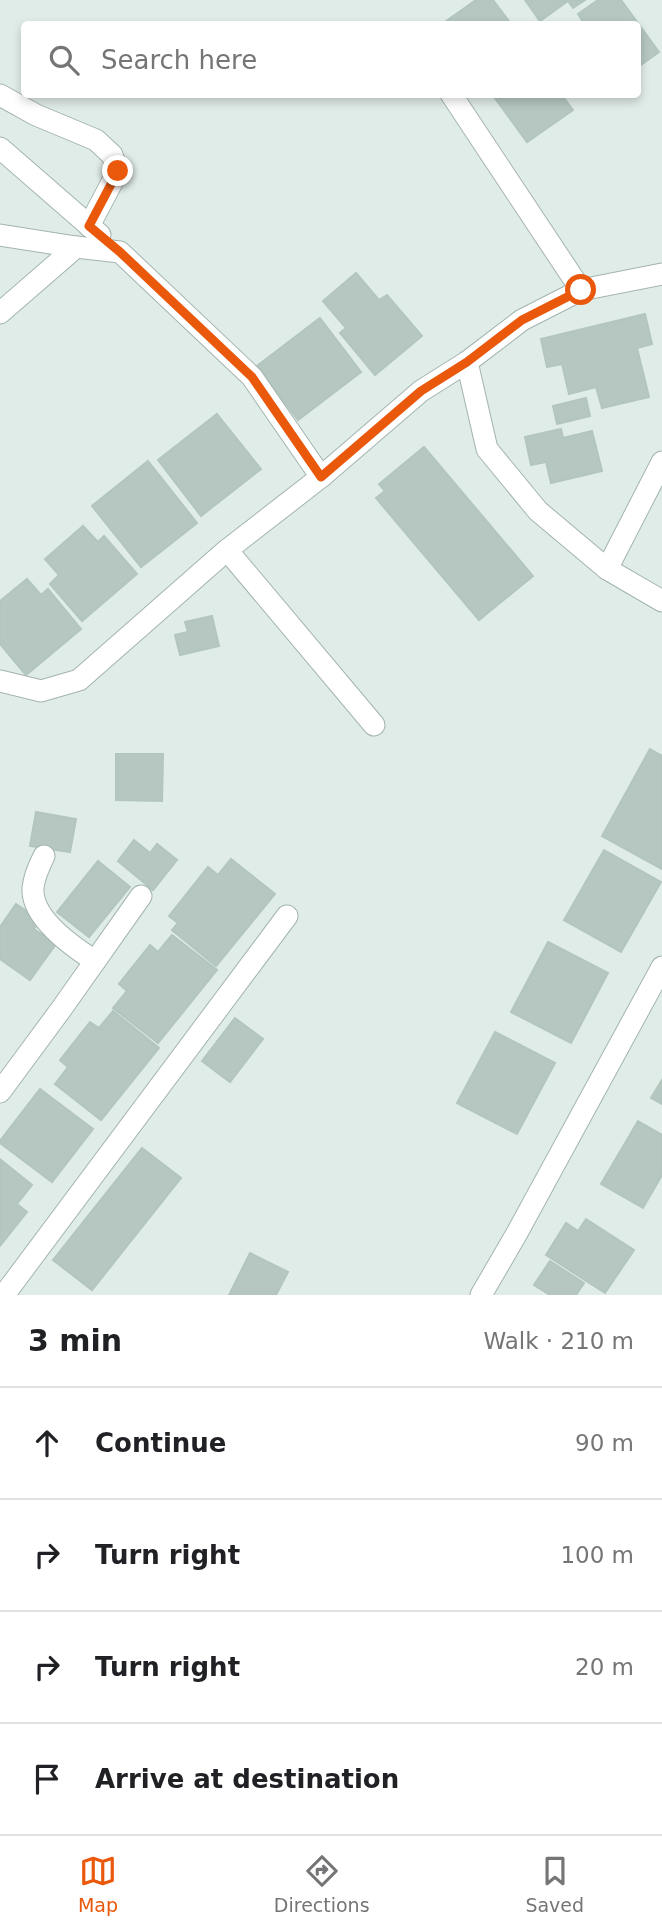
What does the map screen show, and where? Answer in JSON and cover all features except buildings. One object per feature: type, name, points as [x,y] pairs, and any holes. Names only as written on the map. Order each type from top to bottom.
[{"type":"street","points":[[0,95],[36,115],[96,140],[112,155],[118,171],[89,226]]},
{"type":"street","points":[[454,98],[581,290]]},
{"type":"street","points":[[0,148],[120,252],[252,377],[321,477]]},
{"type":"street","points":[[0,235],[120,252]]},
{"type":"street","points":[[0,313],[76,247]]},
{"type":"street","points":[[0,681],[41,691],[79,680],[227,550],[321,477],[421,391],[467,362],[522,320],[581,290],[662,274]]},
{"type":"street","points":[[467,362],[487,449],[538,512],[607,569],[662,601]]},
{"type":"street","points":[[607,569],[662,462]]},
{"type":"street","points":[[227,550],[374,725]]},
{"type":"street","points":[[44,856],[33,890],[36,905],[45,920],[76,949],[95,961]]},
{"type":"street","points":[[0,1092],[141,896]]},
{"type":"street","points":[[4,1295],[286,916]]},
{"type":"street","points":[[481,1295],[662,967]]},
{"type":"route","points":[[118,171],[89,226],[252,377],[321,477],[421,391],[467,362],[522,320],[581,290]]}]
